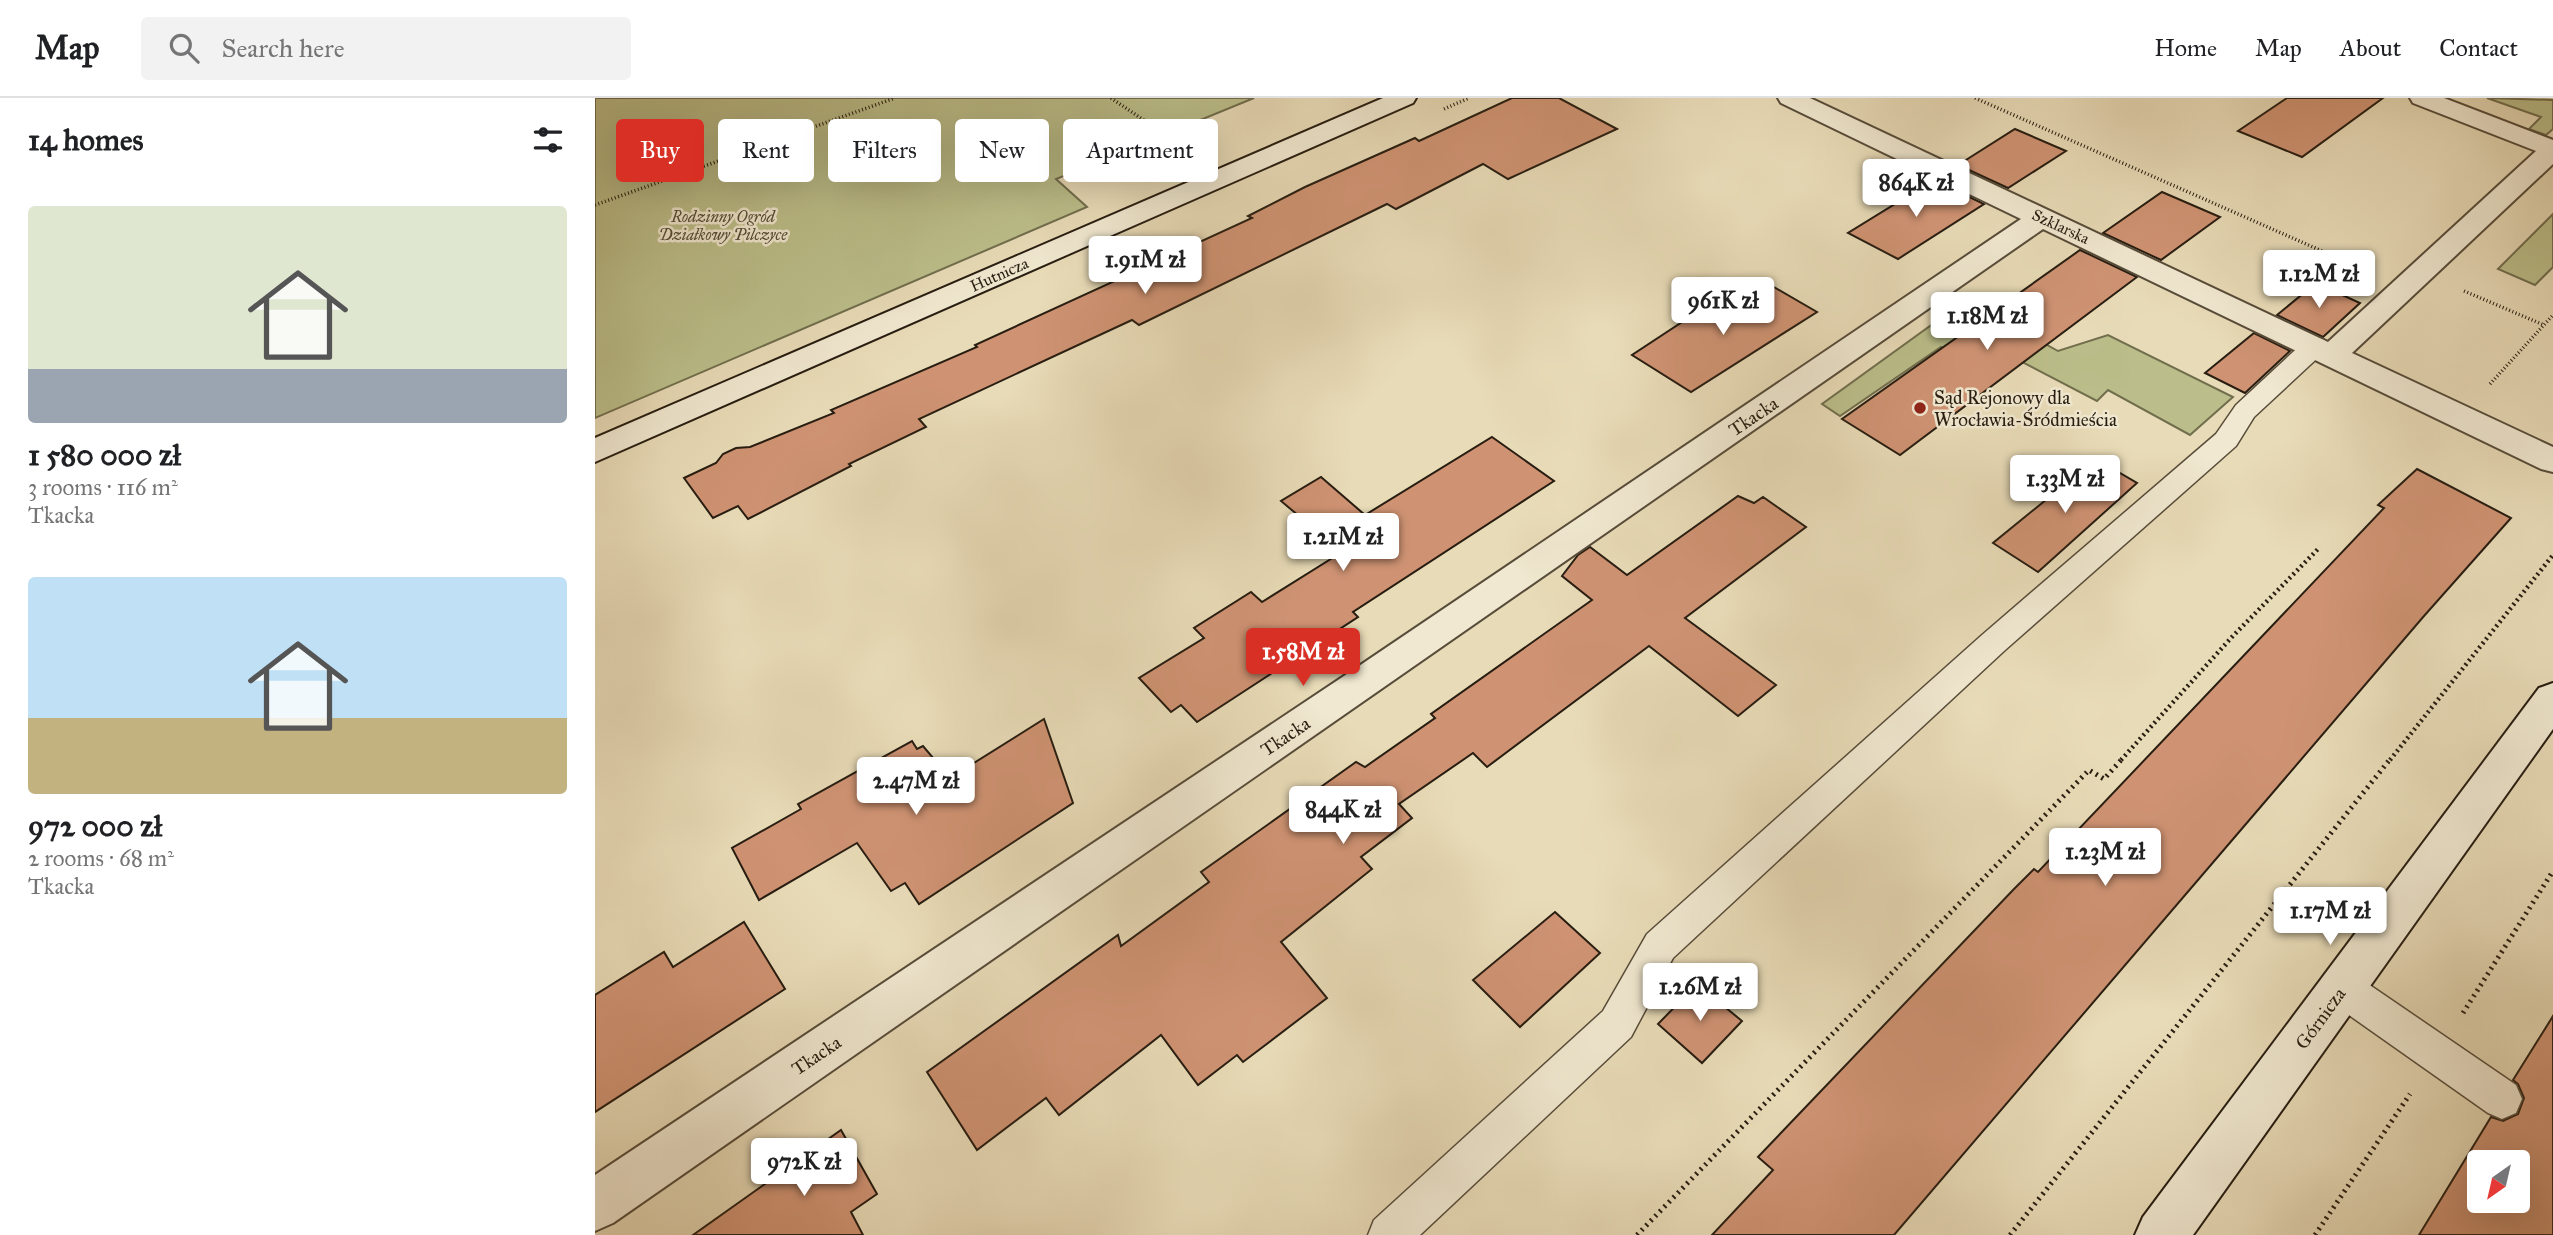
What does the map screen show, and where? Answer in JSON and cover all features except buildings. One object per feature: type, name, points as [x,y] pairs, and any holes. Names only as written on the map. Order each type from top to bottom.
[{"type":"street","name":"Hutnicza","points":[[595,451],[1403,98]]},
{"type":"street","name":"Szklarska","points":[[1790,98],[2553,461]]},
{"type":"street","points":[[2324,351],[2421,273],[2553,150],[2422,98]]},
{"type":"street","name":"Tkacka","points":[[595,1205],[1381,671],[2042,217]]},
{"type":"street","name":"Górnicza","points":[[2161,1235],[2553,699]]},
{"type":"lane","points":[[1389,1235],[1617,1024],[1660,946],[1993,643],[2226,440],[2245,411],[2324,351]]},
{"type":"lane","points":[[2342,988],[2502,1099]]},
{"type":"path","points":[[595,205],[895,98]]},
{"type":"path","points":[[1111,98],[1227,175]]},
{"type":"path","points":[[1975,98],[2356,266]]},
{"type":"path","points":[[2421,273],[2544,325]]},
{"type":"path","points":[[2460,416],[2553,315]]},
{"type":"path","points":[[1637,1235],[2089,770],[2104,779],[2231,638],[2321,547]]},
{"type":"path","points":[[2010,1235],[2553,555]]},
{"type":"green space","name":"Rodzinny Ogród Działkowy Pilczyce","points":[[595,98],[1254,98],[1203,119],[1063,119],[1063,176],[1056,179],[1087,207],[595,418]]},
{"type":"green space","points":[[2487,98],[2553,100],[2553,129],[2546,135],[2529,129],[2541,117]]},
{"type":"green space","points":[[2553,214],[2553,267],[2535,285],[2498,269]]},
{"type":"green space","points":[[1966,300],[2058,351],[2108,335],[2233,397],[2190,435],[2108,390],[2097,401],[1980,340],[1959,356],[1941,347],[1840,416],[1822,404]]},
{"type":"place","name":"Sąd Rejonowy dla Wrocławia-Śródmieścia","points":[[1920,408]]}]
